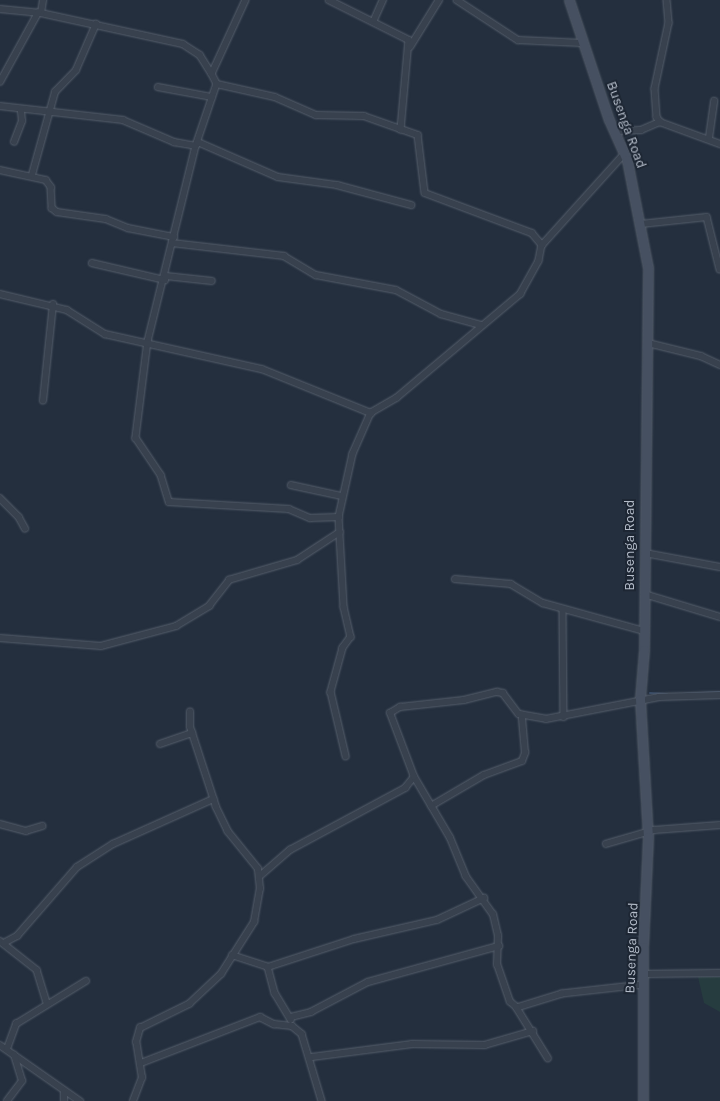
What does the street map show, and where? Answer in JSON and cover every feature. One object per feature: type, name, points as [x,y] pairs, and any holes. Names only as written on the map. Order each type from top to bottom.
[{"type":"street","points":[[0,82],[40,13],[43,0]]},
{"type":"street","points":[[212,74],[246,0]]},
{"type":"street","points":[[330,0],[406,37],[410,47]]},
{"type":"street","points":[[374,20],[383,0]]},
{"type":"street","points":[[401,130],[410,47],[439,0]]},
{"type":"street","points":[[457,0],[518,40],[582,43]]},
{"type":"street","name":"Busenga Road","points":[[569,0],[582,43],[625,153],[641,224],[648,268],[645,631],[640,700],[645,733],[648,833],[643,985],[643,1101]]},
{"type":"street","points":[[660,122],[655,89],[669,23],[667,0]]},
{"type":"street","points":[[0,9],[40,13],[183,44],[200,55],[217,84],[197,144],[172,240],[166,278],[148,341],[136,438],[161,475],[167,501],[188,506],[289,510],[310,518],[339,517]]},
{"type":"street","points":[[32,175],[51,114],[56,90],[76,70],[96,24]]},
{"type":"street","points":[[217,84],[275,97],[324,117],[364,116],[401,130],[420,140],[428,194],[532,233],[542,245]]},
{"type":"street","points":[[158,87],[212,97]]},
{"type":"street","points":[[709,138],[714,101]]},
{"type":"street","points":[[0,106],[21,111],[123,120],[174,142],[197,144],[290,181],[337,184],[411,205]]},
{"type":"street","points":[[14,142],[22,121],[21,111]]},
{"type":"street","points":[[616,131],[641,130],[660,122],[709,138],[720,144]]},
{"type":"street","points":[[346,756],[331,692],[343,648],[351,637],[344,607],[339,517],[342,496],[353,454],[371,413],[397,398],[481,325],[521,294],[538,261],[542,245],[602,183],[625,153]]},
{"type":"street","points":[[0,170],[32,175],[49,183],[54,211],[106,219],[128,228],[172,240],[284,256],[316,275],[396,290],[441,314],[481,325]]},
{"type":"street","points":[[641,224],[707,217],[720,268]]},
{"type":"street","points":[[92,263],[166,278],[212,281]]},
{"type":"street","points":[[0,294],[53,305],[105,334],[148,341],[262,369],[371,413]]},
{"type":"street","points":[[43,401],[53,305]]},
{"type":"street","points":[[648,343],[701,356],[720,365]]},
{"type":"street","points":[[290,485],[342,496]]},
{"type":"street","points":[[0,498],[19,517],[25,528]]},
{"type":"street","points":[[0,638],[101,646],[176,626],[208,606],[229,580],[297,560],[340,532]]},
{"type":"street","points":[[645,553],[720,567]]},
{"type":"street","points":[[454,579],[511,584],[563,609],[645,631]]},
{"type":"street","points":[[644,594],[720,617]]},
{"type":"street","points":[[563,609],[564,717]]},
{"type":"street","points":[[431,806],[484,776],[522,762],[525,753],[522,715],[503,693],[497,692],[392,709],[393,725],[414,777],[431,806],[466,877],[484,898],[494,915],[499,946],[501,981],[506,995],[533,1031],[548,1058]]},
{"type":"street","points":[[522,715],[564,717],[640,700],[720,694]]},
{"type":"street","points":[[190,712],[192,733],[213,798],[228,832],[261,875]]},
{"type":"street","points":[[160,744],[192,733]]},
{"type":"street","points":[[132,1101],[142,1078],[136,1042],[140,1028],[189,1004],[221,974],[254,922],[261,875],[290,850],[405,788],[414,777]]},
{"type":"street","points":[[47,1002],[36,970],[2,942],[18,936],[76,867],[113,844],[213,798]]},
{"type":"street","points":[[0,824],[26,831],[42,826]]},
{"type":"street","points":[[606,844],[648,833],[720,825]]},
{"type":"street","points":[[232,955],[268,967],[354,939],[437,920],[484,898]]},
{"type":"street","points":[[286,1024],[291,1017],[311,1012],[368,982],[499,946]]},
{"type":"street","points":[[268,967],[275,993],[291,1017]]},
{"type":"street","points":[[644,974],[720,973]]},
{"type":"street","points":[[7,1048],[16,1024],[47,1002],[86,981]]},
{"type":"street","points":[[517,1008],[562,994],[643,985]]},
{"type":"street","points":[[141,1063],[253,1016],[286,1024],[302,1034],[312,1058],[322,1101]]},
{"type":"street","points":[[312,1058],[412,1044],[485,1045],[533,1031]]},
{"type":"street","points":[[0,1045],[7,1048],[64,1092],[80,1101]]},
{"type":"street","points":[[7,1101],[22,1081],[14,1054]]},
{"type":"street","points":[[64,1092],[64,1101]]},
{"type":"green space","points":[[698,977],[720,977],[720,1012],[704,1003]]},
{"type":"waterway","points":[[682,694],[720,692]]},
{"type":"waterway","points":[[650,693],[667,694]]}]
